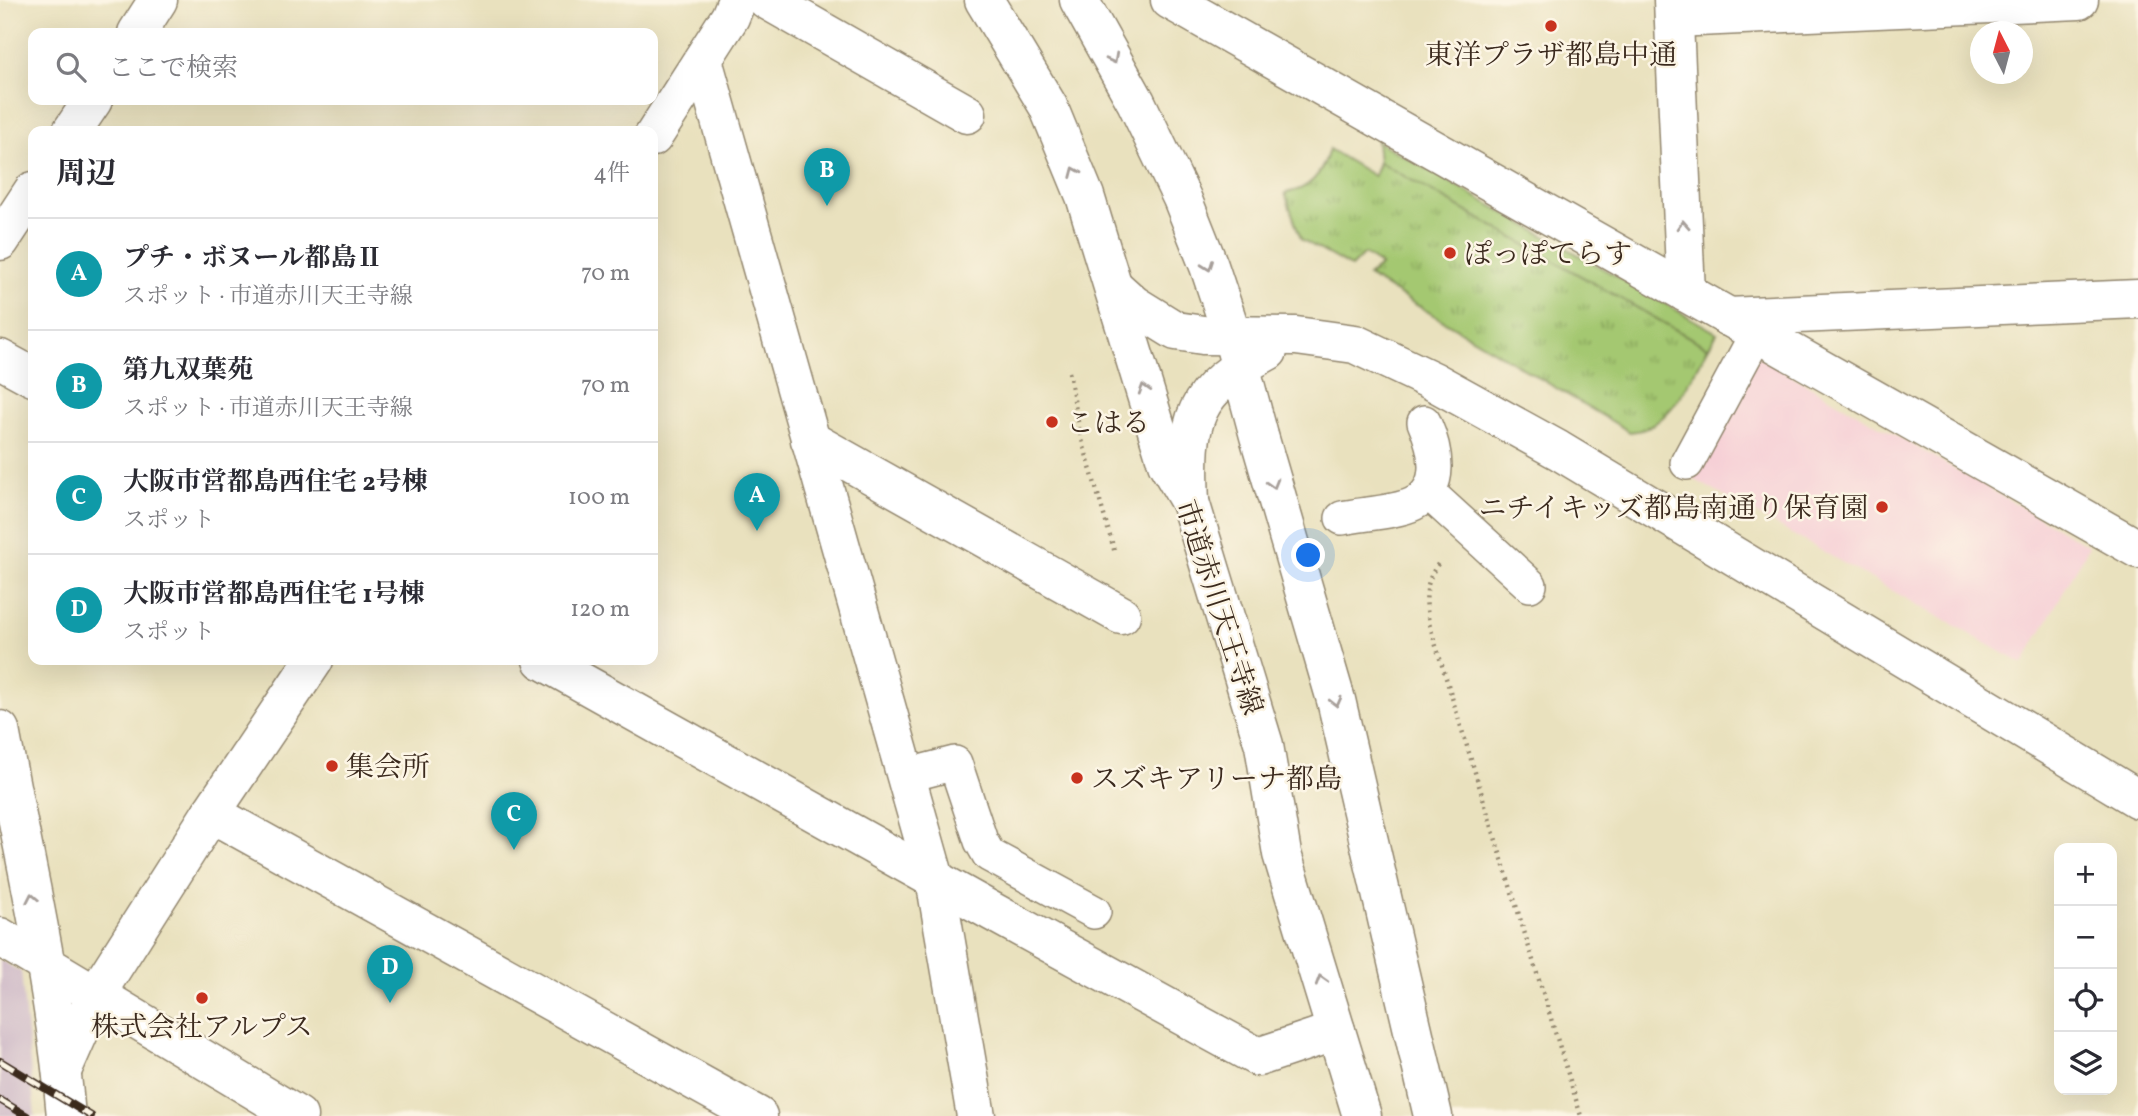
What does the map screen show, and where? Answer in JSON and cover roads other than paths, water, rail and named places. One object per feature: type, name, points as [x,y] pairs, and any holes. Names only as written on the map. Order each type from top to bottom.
[{"type":"street","points":[[139,28],[158,0]]},
{"type":"street","points":[[658,129],[730,17],[737,0]]},
{"type":"street","points":[[767,0],[967,114]]},
{"type":"street","name":"市道赤川天王寺線","points":[[984,0],[1048,106],[1085,196],[1167,463],[1190,502],[1264,745],[1282,854],[1362,1116]]},
{"type":"street","points":[[1079,0],[1136,102],[1182,198],[1209,266],[1236,350],[1336,700],[1433,1116]]},
{"type":"street","points":[[1170,0],[2138,549]]},
{"type":"street","points":[[1686,293],[1673,9],[2079,0]]},
{"type":"street","points":[[703,60],[935,879],[976,1116]]},
{"type":"street","points":[[75,126],[90,105]]},
{"type":"street","points":[[0,241],[28,199]]},
{"type":"street","points":[[1114,287],[1145,313],[1176,331],[1203,335],[1236,350],[1296,336],[1355,344],[1456,394],[1559,450],[2138,799]]},
{"type":"street","points":[[1743,325],[2138,299]]},
{"type":"street","points":[[1190,502],[1188,457],[1198,407],[1236,350]]},
{"type":"street","points":[[0,359],[28,374]]},
{"type":"street","points":[[810,440],[1121,615]]},
{"type":"street","points":[[62,1071],[96,994],[211,813],[311,665]]},
{"type":"street","points":[[551,665],[1258,1057],[1336,1031]]},
{"type":"street","points":[[0,730],[45,965],[62,1071],[66,1116]]},
{"type":"street","points":[[211,813],[758,1116]]},
{"type":"street","points":[[0,937],[298,1116]]},
{"type":"lane","points":[[1687,463],[1743,325]]},
{"type":"lane","points":[[1342,518],[1412,505],[1429,492],[1436,476],[1435,461],[1424,422]]},
{"type":"lane","points":[[1429,492],[1530,585]]},
{"type":"lane","points":[[905,776],[955,763],[981,841],[989,855],[1094,912]]},
{"type":"railway","points":[[0,1061],[91,1116]]},
{"type":"railway","points":[[0,1100],[27,1116]]},
{"type":"place","name":"東洋プラザ都島中通","points":[[1551,26]]},
{"type":"place","name":"第九双葉苑","points":[[827,206]]},
{"type":"place","name":"ぽっぽてらす","points":[[1450,253]]},
{"type":"place","name":"こはる","points":[[1052,422]]},
{"type":"place","name":"ニチイキッズ都島南通り保育園","points":[[1882,507]]},
{"type":"place","name":"プチ・ボヌール都島Ⅱ","points":[[757,531]]},
{"type":"place","name":"集会所","points":[[332,766]]},
{"type":"place","name":"スズキアリーナ都島","points":[[1077,778]]},
{"type":"place","name":"大阪市営都島西住宅 2号棟","points":[[514,850]]},
{"type":"place","name":"株式会社アルプス","points":[[202,998]]},
{"type":"place","name":"大阪市営都島西住宅 1号棟","points":[[390,1003]]}]
